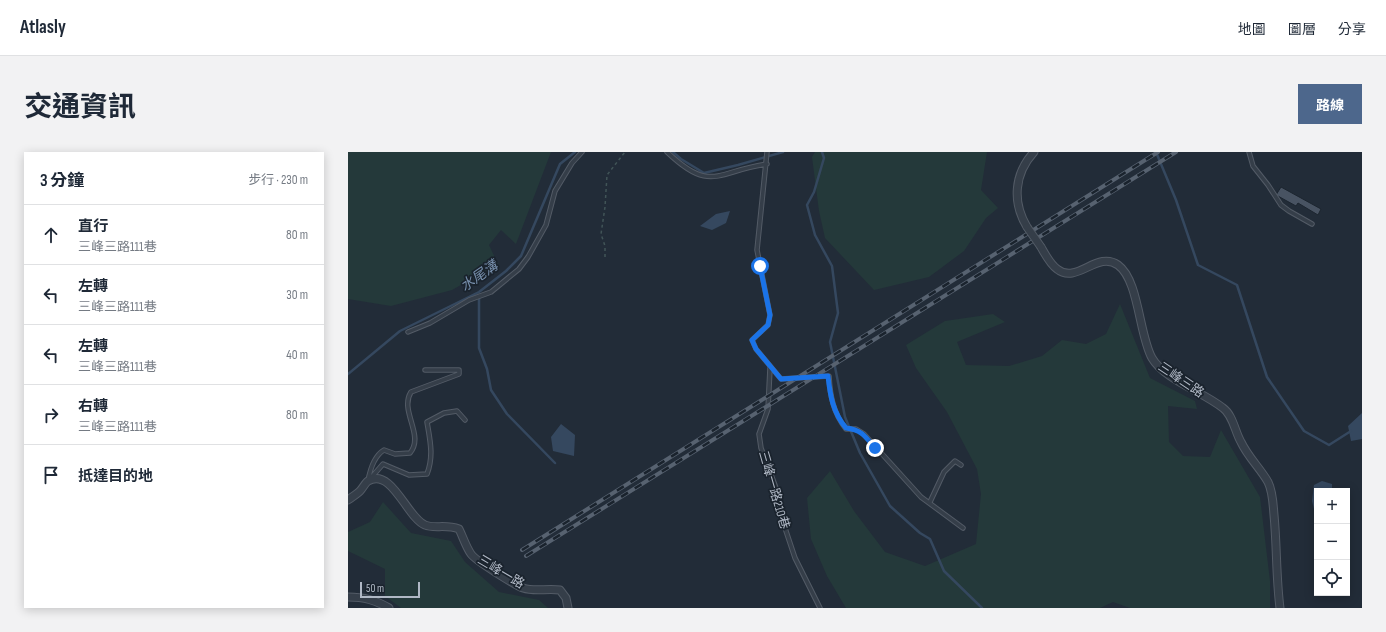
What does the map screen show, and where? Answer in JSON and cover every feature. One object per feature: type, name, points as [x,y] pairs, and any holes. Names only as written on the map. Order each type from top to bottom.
[{"type":"street","name":"三峰三路","points":[[1034,152],[1021,173],[1017,189],[1018,209],[1027,227],[1041,247],[1056,268],[1065,273],[1075,273],[1103,260],[1112,262],[1119,266],[1128,280],[1147,348],[1156,365],[1171,377],[1190,386],[1224,409],[1244,449],[1268,482],[1272,491],[1278,549],[1277,579],[1280,608]]},
{"type":"street","name":"三峰一路","points":[[368,481],[377,479],[387,482],[396,489],[408,510],[416,519],[426,526],[450,525],[459,529],[471,554],[522,588],[535,590],[548,588],[560,590],[566,598],[568,608]]},
{"type":"street","points":[[348,500],[361,490],[368,481]]},
{"type":"street","points":[[348,597],[363,597],[379,602],[389,608]]},
{"type":"lane","points":[[408,332],[430,323],[469,300],[491,292],[518,270],[546,225],[556,191],[572,163],[582,152]]},
{"type":"lane","points":[[667,152],[685,169],[698,176],[709,178],[767,164]]},
{"type":"lane","points":[[767,152],[767,164],[757,250],[770,315],[768,325],[752,340],[756,349],[770,368],[781,379],[828,376],[832,405],[839,421],[846,428],[856,429],[864,434],[921,497],[930,502],[963,528]]},
{"type":"lane","points":[[1249,152],[1253,166],[1281,205],[1312,224]]},
{"type":"lane","name":"三峰一路210巷","points":[[770,368],[768,410],[759,434],[761,448],[776,488],[783,522],[795,558],[820,608]]},
{"type":"lane","points":[[368,481],[371,466],[381,452],[384,450],[402,454],[410,453],[414,448],[415,441],[408,407],[408,398],[411,392],[459,374],[459,370],[425,370]]},
{"type":"lane","points":[[368,481],[383,464],[408,475],[427,474],[431,464],[431,450],[427,422],[444,414],[457,412],[465,420]]},
{"type":"lane","points":[[930,502],[944,472],[955,461],[961,465]]},
{"type":"path","points":[[605,257],[605,246],[601,234],[606,207],[607,175],[626,152]]},
{"type":"green space","points":[[348,152],[551,152],[516,244],[501,230],[489,245],[498,264],[452,290],[391,306],[348,299]]},
{"type":"green space","points":[[815,152],[987,152],[981,190],[998,208],[986,218],[964,251],[929,277],[874,290],[825,238],[819,211],[812,157]]},
{"type":"green space","points":[[1120,304],[1150,378],[1195,401],[1197,409],[1168,406],[1169,442],[1183,456],[1210,457],[1221,430],[1260,497],[1270,581],[1270,608],[1130,608],[1113,602],[1100,608],[846,608],[827,576],[811,539],[807,498],[830,471],[854,511],[885,552],[925,566],[976,544],[981,494],[977,469],[947,412],[916,368],[906,345],[945,321],[993,314],[1005,322],[957,342],[966,365],[1009,366],[1042,356],[1062,340],[1086,344],[1106,334]]},
{"type":"green space","points":[[383,502],[411,533],[451,541],[465,562],[499,592],[539,600],[548,608],[401,608],[385,596],[385,569],[348,551],[348,532],[370,522]]},
{"type":"water","points":[[730,211],[726,223],[712,230],[700,226],[716,214]]},
{"type":"water","points":[[1362,413],[1362,439],[1351,441],[1348,426]]},
{"type":"water","points":[[561,424],[575,435],[574,456],[553,451],[551,437]]},
{"type":"water","points":[[1322,481],[1332,484],[1332,488],[1314,488],[1314,509],[1312,501],[1314,485]]},
{"type":"building","points":[[1281,187],[1321,209],[1318,215],[1298,203],[1296,206],[1276,195]]},
{"type":"waterway","name":"水尾溝","points":[[348,374],[400,331],[479,292],[506,271],[521,256],[560,164],[575,152]]},
{"type":"waterway","name":"水尾溝","points":[[673,152],[681,159],[704,173],[783,152]]},
{"type":"waterway","points":[[822,152],[824,158],[814,192],[807,205],[815,235],[832,266],[838,313],[830,342],[845,417],[860,453],[890,506],[920,533],[930,539],[944,571],[982,608]]},
{"type":"waterway","points":[[1156,152],[1176,200],[1198,265],[1237,285],[1267,377],[1304,431],[1329,445],[1351,431]]},
{"type":"waterway","points":[[479,295],[479,348],[487,369],[491,390],[507,414],[555,463]]},
{"type":"railway","points":[[522,550],[1158,152]]},
{"type":"railway","points":[[526,556],[1176,152]]},
{"type":"route","points":[[760,266],[769,300],[770,315],[768,325],[752,340],[756,349],[770,368],[781,379],[828,376],[832,405],[839,421],[846,428],[856,429],[864,434],[875,448]]}]
